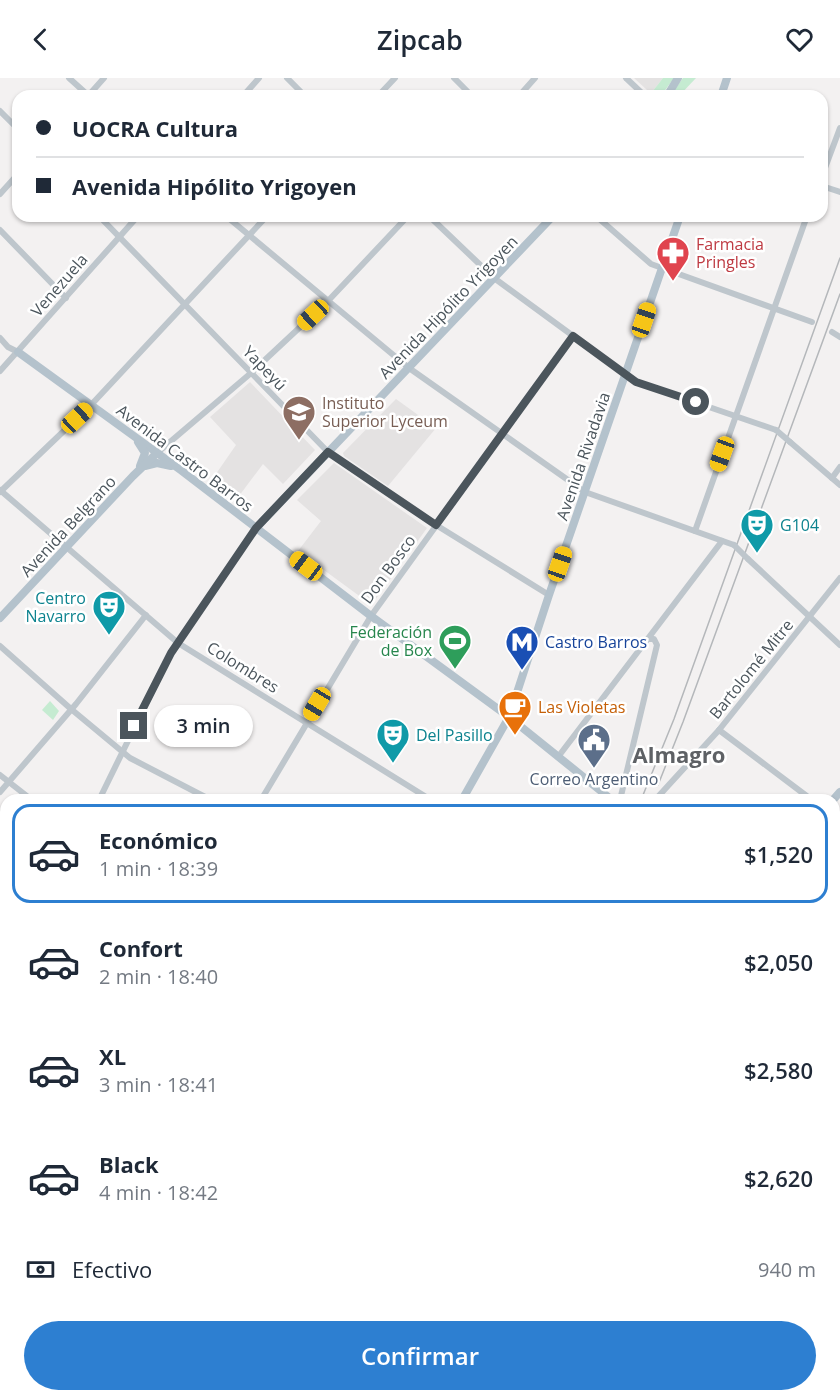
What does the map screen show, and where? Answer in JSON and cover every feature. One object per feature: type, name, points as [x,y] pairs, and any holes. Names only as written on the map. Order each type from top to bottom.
[{"type":"main road","name":"Avenida Hipólito Yrigoyen","points":[[256,528],[547,222]]},
{"type":"main road","name":"Avenida Rivadavia","points":[[465,794],[509,717],[678,222]]},
{"type":"main road","name":"Avenida Castro Barros","points":[[18,352],[182,471],[371,616],[509,717],[604,794]]},
{"type":"main road","points":[[131,434],[142,447],[145,456],[133,476]]},
{"type":"main road","name":"Avenida Belgrano","points":[[0,618],[157,453]]},
{"type":"main road","points":[[141,468],[160,463],[182,471]]},
{"type":"street","points":[[69,78],[82,90]]},
{"type":"street","points":[[94,90],[104,78]]},
{"type":"street","points":[[248,90],[259,78]]},
{"type":"street","points":[[287,78],[299,90]]},
{"type":"street","points":[[384,90],[395,78]]},
{"type":"street","points":[[454,78],[466,90]]},
{"type":"street","points":[[524,90],[535,78]]},
{"type":"street","points":[[626,78],[639,90]]},
{"type":"street","points":[[0,111],[12,123]]},
{"type":"street","points":[[828,160],[840,128]]},
{"type":"street","points":[[0,194],[12,181]]},
{"type":"street","name":"Yapeyú","points":[[105,222],[328,452],[436,525],[549,595]]},
{"type":"street","name":"Venezuela","points":[[0,371],[133,222]]},
{"type":"street","points":[[233,222],[409,368],[585,492],[734,545],[840,645]]},
{"type":"street","points":[[0,491],[91,405],[261,222]]},
{"type":"street","points":[[157,453],[250,373],[328,301],[402,222]]},
{"type":"street","points":[[435,222],[494,278],[636,382],[776,430],[840,485]]},
{"type":"street","points":[[603,222],[651,264],[812,322]]},
{"type":"street","points":[[695,531],[805,222]]},
{"type":"street","points":[[0,230],[66,298]]},
{"type":"street","points":[[832,332],[840,337]]},
{"type":"street","name":"Don Bosco","points":[[265,794],[371,616],[573,336]]},
{"type":"street","points":[[0,338],[8,347],[18,352]]},
{"type":"street","points":[[832,478],[840,467]]},
{"type":"street","name":"Colombres","points":[[0,491],[178,643],[421,794]]},
{"type":"street","name":"Avenida Hipólito Yrigoyen","points":[[102,794],[178,643],[256,528]]},
{"type":"street","points":[[558,757],[722,541]]},
{"type":"street","name":"Bartolomé Mitre","points":[[660,794],[719,730],[840,579]]},
{"type":"street","points":[[0,792],[71,709],[146,615]]},
{"type":"street","points":[[621,794],[657,645],[654,639],[648,639]]},
{"type":"street","points":[[0,646],[130,758],[199,794]]},
{"type":"street","points":[[719,730],[804,794]]},
{"type":"street","points":[[0,775],[24,794]]},
{"type":"shaded area","points":[[634,78],[663,78],[654,90],[647,90]]},
{"type":"shaded area","points":[[250,382],[315,450],[283,484],[263,464],[236,500],[211,481],[236,445],[210,417]]},
{"type":"shaded area","points":[[396,399],[436,428],[388,486],[344,456],[343,453]]},
{"type":"shaded area","points":[[334,463],[427,528],[373,603],[369,603],[298,551],[321,521],[297,500]]},
{"type":"green space","points":[[663,78],[674,78],[665,90],[654,90]]},
{"type":"green space","points":[[683,78],[696,78],[685,90],[674,90]]},
{"type":"green space","points":[[50,701],[59,711],[53,720],[42,710]]},
{"type":"railway","points":[[643,794],[674,719],[840,258]]},
{"type":"railway","points":[[658,785],[840,294]]},
{"type":"place","name":"Farmacia Pringles","points":[[673,282]]},
{"type":"place","name":"Instituto Superior Lyceum","points":[[299,441]]},
{"type":"place","name":"G104","points":[[757,554]]},
{"type":"place","name":"Centro Navarro","points":[[109,636]]},
{"type":"place","name":"Federación de Box","points":[[455,670]]},
{"type":"place","name":"Castro Barros","points":[[522,671]]},
{"type":"place","name":"Las Violetas","points":[[515,736]]},
{"type":"place","name":"Del Pasillo","points":[[393,764]]},
{"type":"place","name":"Correo Argentino","points":[[594,769]]},
{"type":"district","name":"Almagro","points":[[679,755]]},
{"type":"route","points":[[134,726],[171,653],[256,528],[328,452],[436,525],[573,336],[636,382],[696,402]]}]
